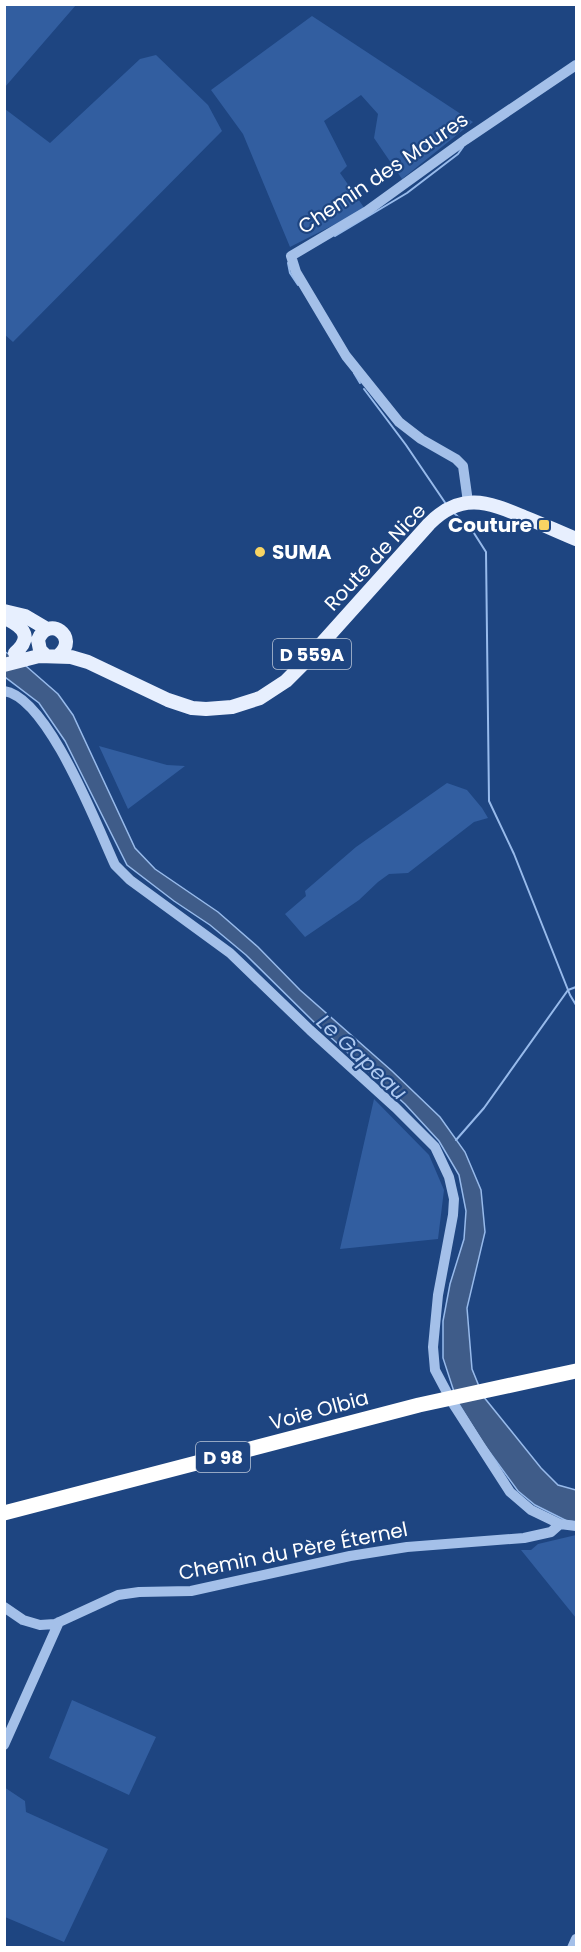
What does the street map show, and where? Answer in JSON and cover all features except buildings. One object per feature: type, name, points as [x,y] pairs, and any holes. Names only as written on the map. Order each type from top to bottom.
[{"type":"highway","name":"Voie Olbia","points":[[4,1508],[211,1452],[576,1366]]},
{"type":"highway","name":"Voie Olbia","points":[[523,1379],[576,1371]]},
{"type":"highway","name":"Voie Olbia","points":[[4,1514],[441,1398]]},
{"type":"main road","points":[[468,502],[480,502],[504,508],[576,539]]},
{"type":"main road","name":"Route de Nice","points":[[88,662],[168,700],[192,708],[219,708],[246,704],[272,690],[291,676],[438,515],[448,508],[468,502]]},
{"type":"main road","points":[[5,616],[30,625],[41,636],[40,650],[52,656],[64,650],[65,636],[59,630],[41,636],[28,650],[14,656]]},
{"type":"main road","points":[[4,665],[21,648],[25,636],[21,628],[5,616]]},
{"type":"main road","name":"D 559A","points":[[66,643],[88,662]]},
{"type":"main road","name":"D 559A","points":[[14,656],[52,656],[88,662]]},
{"type":"street","name":"Chemin des Maures","points":[[468,502],[463,466],[456,459],[421,440],[399,422],[346,356],[297,272],[291,256],[367,211],[465,140],[576,65]]},
{"type":"street","points":[[4,691],[11,692],[26,701],[60,746],[115,865],[130,880],[230,952],[435,1147],[449,1178],[454,1199],[438,1296],[433,1347],[435,1370],[452,1402],[510,1492],[531,1509],[560,1524],[576,1526]]},
{"type":"street","name":"Chemin du Père Éternel","points":[[4,1607],[23,1620],[40,1625],[54,1624],[118,1595],[139,1592],[190,1592],[350,1556],[407,1546],[524,1538],[551,1532],[560,1524]]},
{"type":"street","points":[[4,1745],[59,1622]]},
{"type":"street","points":[[572,1947],[576,1939]]},
{"type":"shaded area","points":[[4,5],[76,5],[5,87]]},
{"type":"shaded area","points":[[312,16],[473,122],[402,179],[374,138],[378,114],[361,95],[324,121],[347,166],[340,173],[365,209],[290,247],[243,134],[211,90]]},
{"type":"shaded area","points":[[156,55],[208,105],[222,131],[13,342],[4,334],[5,109],[50,143],[140,59]]},
{"type":"shaded area","points":[[99,746],[167,765],[185,766],[128,809]]},
{"type":"shaded area","points":[[447,783],[467,790],[488,818],[474,822],[408,873],[389,874],[359,900],[305,937],[285,914],[306,896],[305,891],[356,847]]},
{"type":"shaded area","points":[[374,1099],[429,1155],[444,1190],[438,1239],[340,1249]]},
{"type":"shaded area","points":[[576,1535],[576,1618],[521,1550],[531,1550],[538,1544]]},
{"type":"shaded area","points":[[72,1700],[156,1737],[129,1795],[49,1758]]},
{"type":"shaded area","points":[[4,1787],[25,1801],[26,1812],[108,1849],[64,1942],[5,1917]]},
{"type":"water","name":"Le Gapeau","points":[[4,651],[26,666],[58,694],[73,715],[135,848],[155,869],[218,912],[258,947],[300,990],[392,1071],[440,1117],[465,1152],[481,1190],[485,1232],[467,1308],[472,1369],[483,1396],[541,1468],[558,1485],[576,1490],[576,1522],[567,1521],[535,1505],[518,1491],[483,1443],[457,1401],[443,1358],[443,1321],[450,1284],[464,1239],[466,1211],[459,1175],[439,1141],[405,1104],[318,1026],[246,955],[210,925],[127,865],[65,741],[39,703],[5,677]]},
{"type":"waterway","points":[[335,236],[407,193],[458,154],[463,147]]},
{"type":"waterway","points":[[288,263],[290,273],[298,285]]},
{"type":"waterway","points":[[354,373],[360,383]]},
{"type":"waterway","points":[[364,389],[446,504]]},
{"type":"waterway","points":[[454,513],[472,530],[486,552],[489,801],[514,854],[576,1005]]},
{"type":"waterway","points":[[456,1140],[484,1108],[568,990],[576,987]]},
{"type":"place","name":"Couture","points":[[544,525]]},
{"type":"place","name":"SUMA","points":[[260,552]]}]
